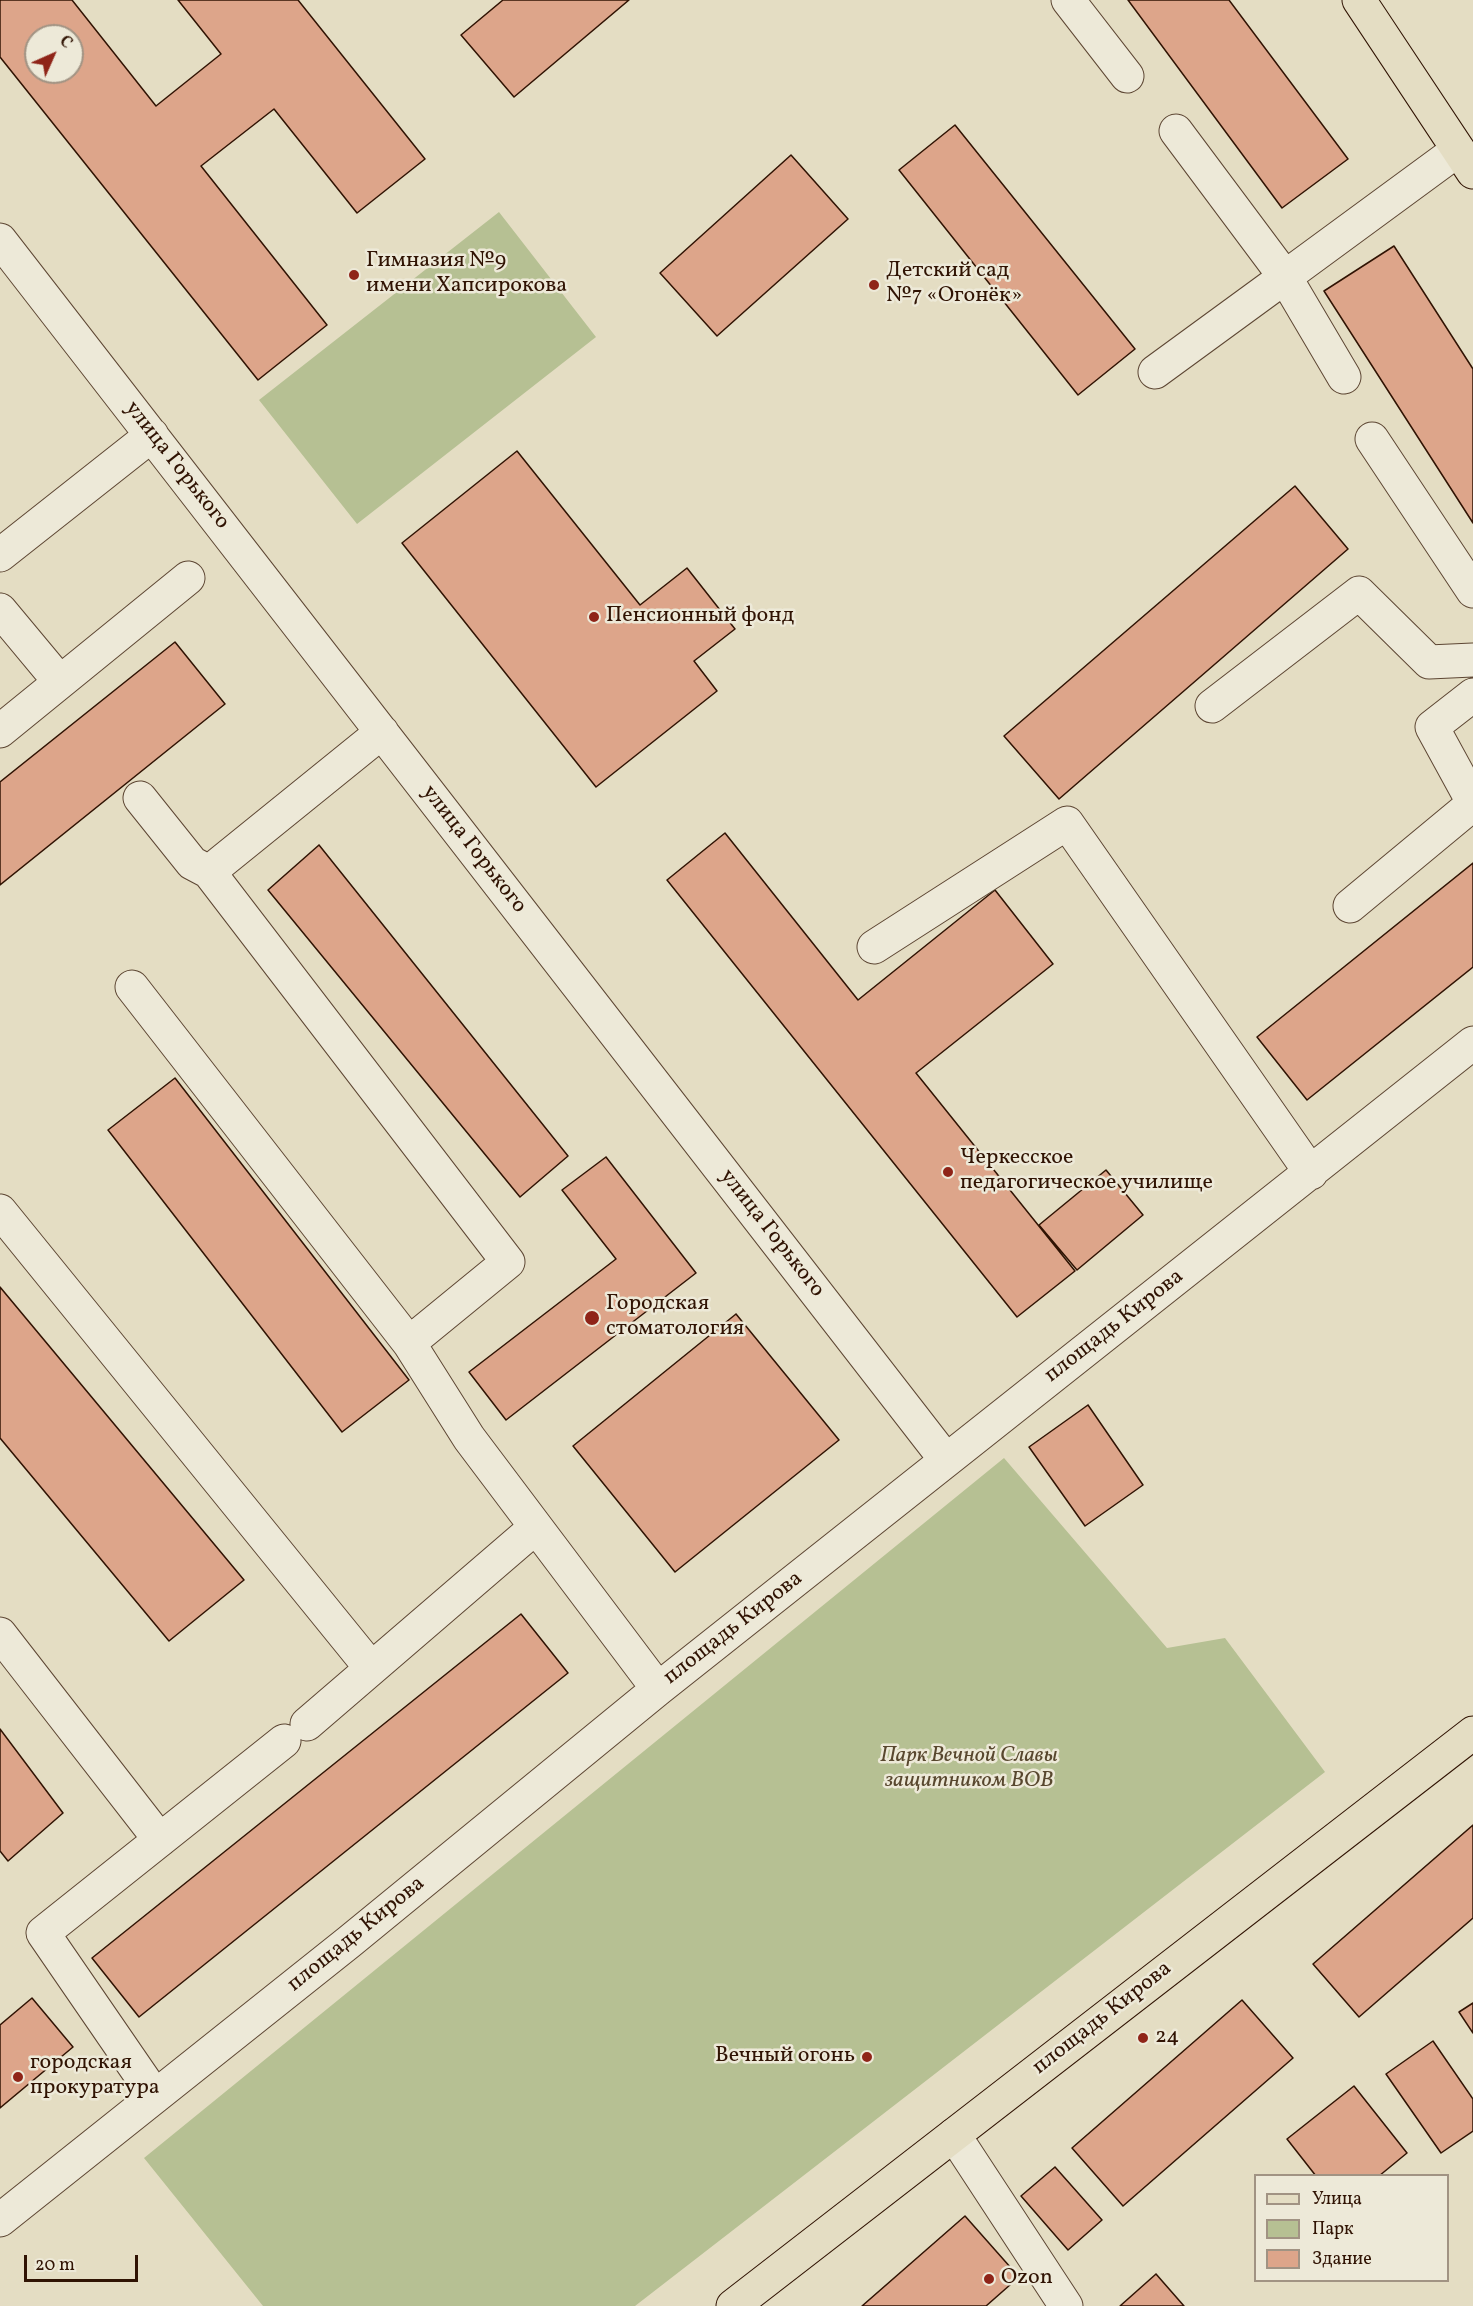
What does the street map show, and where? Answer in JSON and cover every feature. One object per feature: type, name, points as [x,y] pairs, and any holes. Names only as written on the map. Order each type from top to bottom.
[{"type":"main road","points":[[1359,0],[1466,161]]},
{"type":"main road","name":"площадь Кирова","points":[[733,2306],[1473,1732]]},
{"type":"street","points":[[1068,0],[1127,76]]},
{"type":"street","points":[[1176,131],[1285,277],[1344,377]]},
{"type":"street","points":[[1155,372],[1285,277],[1466,161]]},
{"type":"street","name":"улица Горького","points":[[0,240],[946,1460]]},
{"type":"street","points":[[0,555],[153,435]]},
{"type":"street","points":[[1372,439],[1473,591]]},
{"type":"street","points":[[0,731],[188,578]]},
{"type":"street","points":[[1212,706],[1359,593],[1429,662],[1473,660]]},
{"type":"street","points":[[0,610],[60,682]]},
{"type":"street","points":[[1350,906],[1473,803],[1432,727],[1473,694]]},
{"type":"street","points":[[209,872],[382,732]]},
{"type":"street","points":[[140,798],[192,863],[209,872],[508,1262],[409,1343]]},
{"type":"street","points":[[874,947],[1067,823],[1311,1173]]},
{"type":"street","points":[[132,987],[409,1343],[469,1438],[658,1689]]},
{"type":"street","name":"площадь Кирова","points":[[0,2220],[658,1689],[1473,1043]]},
{"type":"street","points":[[0,1211],[371,1668]]},
{"type":"street","points":[[155,2096],[43,1933],[296,1732],[536,1527]]},
{"type":"street","points":[[0,1634],[160,1840]]},
{"type":"street","points":[[954,2135],[1066,2306]]},
{"type":"green space","points":[[499,212],[596,337],[357,524],[259,400]]},
{"type":"green space","name":"Парк Вечной Славы защитником ВОВ","points":[[1004,1458],[1167,1648],[1225,1638],[1325,1772],[635,2306],[263,2306],[144,2158]]},
{"type":"building","points":[[0,0],[72,0],[156,106],[221,54],[178,0],[298,0],[425,159],[357,213],[274,109],[201,166],[327,325],[258,380],[0,57]]},
{"type":"building","points":[[503,0],[629,0],[514,97],[461,35]]},
{"type":"building","points":[[1128,0],[1229,0],[1348,159],[1282,208]]},
{"type":"building","points":[[955,125],[1135,349],[1078,395],[899,170]]},
{"type":"building","points":[[791,155],[848,219],[717,336],[660,273]]},
{"type":"building","points":[[1394,246],[1473,369],[1473,523],[1324,291]]},
{"type":"building","name":"Пенсионный фонд","points":[[517,451],[640,605],[687,568],[735,629],[694,661],[717,691],[596,787],[402,543]]},
{"type":"building","points":[[1295,486],[1348,549],[1059,799],[1004,736]]},
{"type":"building","points":[[175,642],[225,704],[0,885],[0,782]]},
{"type":"building","name":"Черкесское педагогическое училище","points":[[725,833],[858,1000],[995,890],[1053,964],[916,1073],[1075,1271],[1017,1317],[667,880]]},
{"type":"building","points":[[319,845],[568,1156],[520,1197],[268,890]]},
{"type":"building","points":[[1473,863],[1473,967],[1307,1100],[1257,1037]]},
{"type":"building","points":[[175,1078],[409,1380],[342,1432],[108,1130]]},
{"type":"building","points":[[606,1157],[696,1273],[506,1420],[469,1372],[616,1259],[562,1190]]},
{"type":"building","points":[[1106,1170],[1143,1215],[1077,1270],[1039,1225]]},
{"type":"building","points":[[0,1287],[244,1580],[169,1641],[0,1438]]},
{"type":"building","points":[[736,1314],[839,1440],[675,1572],[573,1446]]},
{"type":"building","points":[[1088,1405],[1143,1485],[1085,1526],[1029,1447]]},
{"type":"building","points":[[521,1614],[568,1673],[139,2017],[92,1958]]},
{"type":"building","points":[[0,1729],[63,1813],[8,1861],[0,1851]]},
{"type":"building","points":[[1473,1825],[1473,1918],[1359,2017],[1313,1964]]},
{"type":"building","name":"городская прокуратура","points":[[32,1998],[73,2047],[0,2108],[0,2025]]},
{"type":"building","points":[[1242,2000],[1293,2058],[1123,2206],[1072,2148]]},
{"type":"building","points":[[1473,2003],[1473,2033],[1459,2012]]},
{"type":"building","points":[[1433,2041],[1473,2099],[1473,2131],[1441,2153],[1386,2074]]},
{"type":"building","points":[[1354,2086],[1407,2153],[1381,2174],[1314,2174],[1287,2139]]},
{"type":"building","points":[[1055,2167],[1102,2220],[1068,2250],[1021,2196]]},
{"type":"building","points":[[965,2216],[1019,2277],[986,2306],[862,2306]]},
{"type":"building","points":[[1156,2274],[1184,2306],[1120,2306]]},
{"type":"place","name":"Гимназия №9 имени Хапсирокова","points":[[354,275]]},
{"type":"place","name":"Детский сад №7 «Огонёк»","points":[[874,285]]},
{"type":"place","name":"Пенсионный фонд","points":[[594,617]]},
{"type":"place","name":"Черкесское педагогическое училище","points":[[948,1172]]},
{"type":"place","name":"Городская стоматология","points":[[592,1318]]},
{"type":"place","name":"24","points":[[1143,2038]]},
{"type":"place","name":"Вечный огонь","points":[[867,2057]]},
{"type":"place","name":"городская прокуратура","points":[[18,2077]]},
{"type":"place","name":"Ozon","points":[[989,2279]]}]
